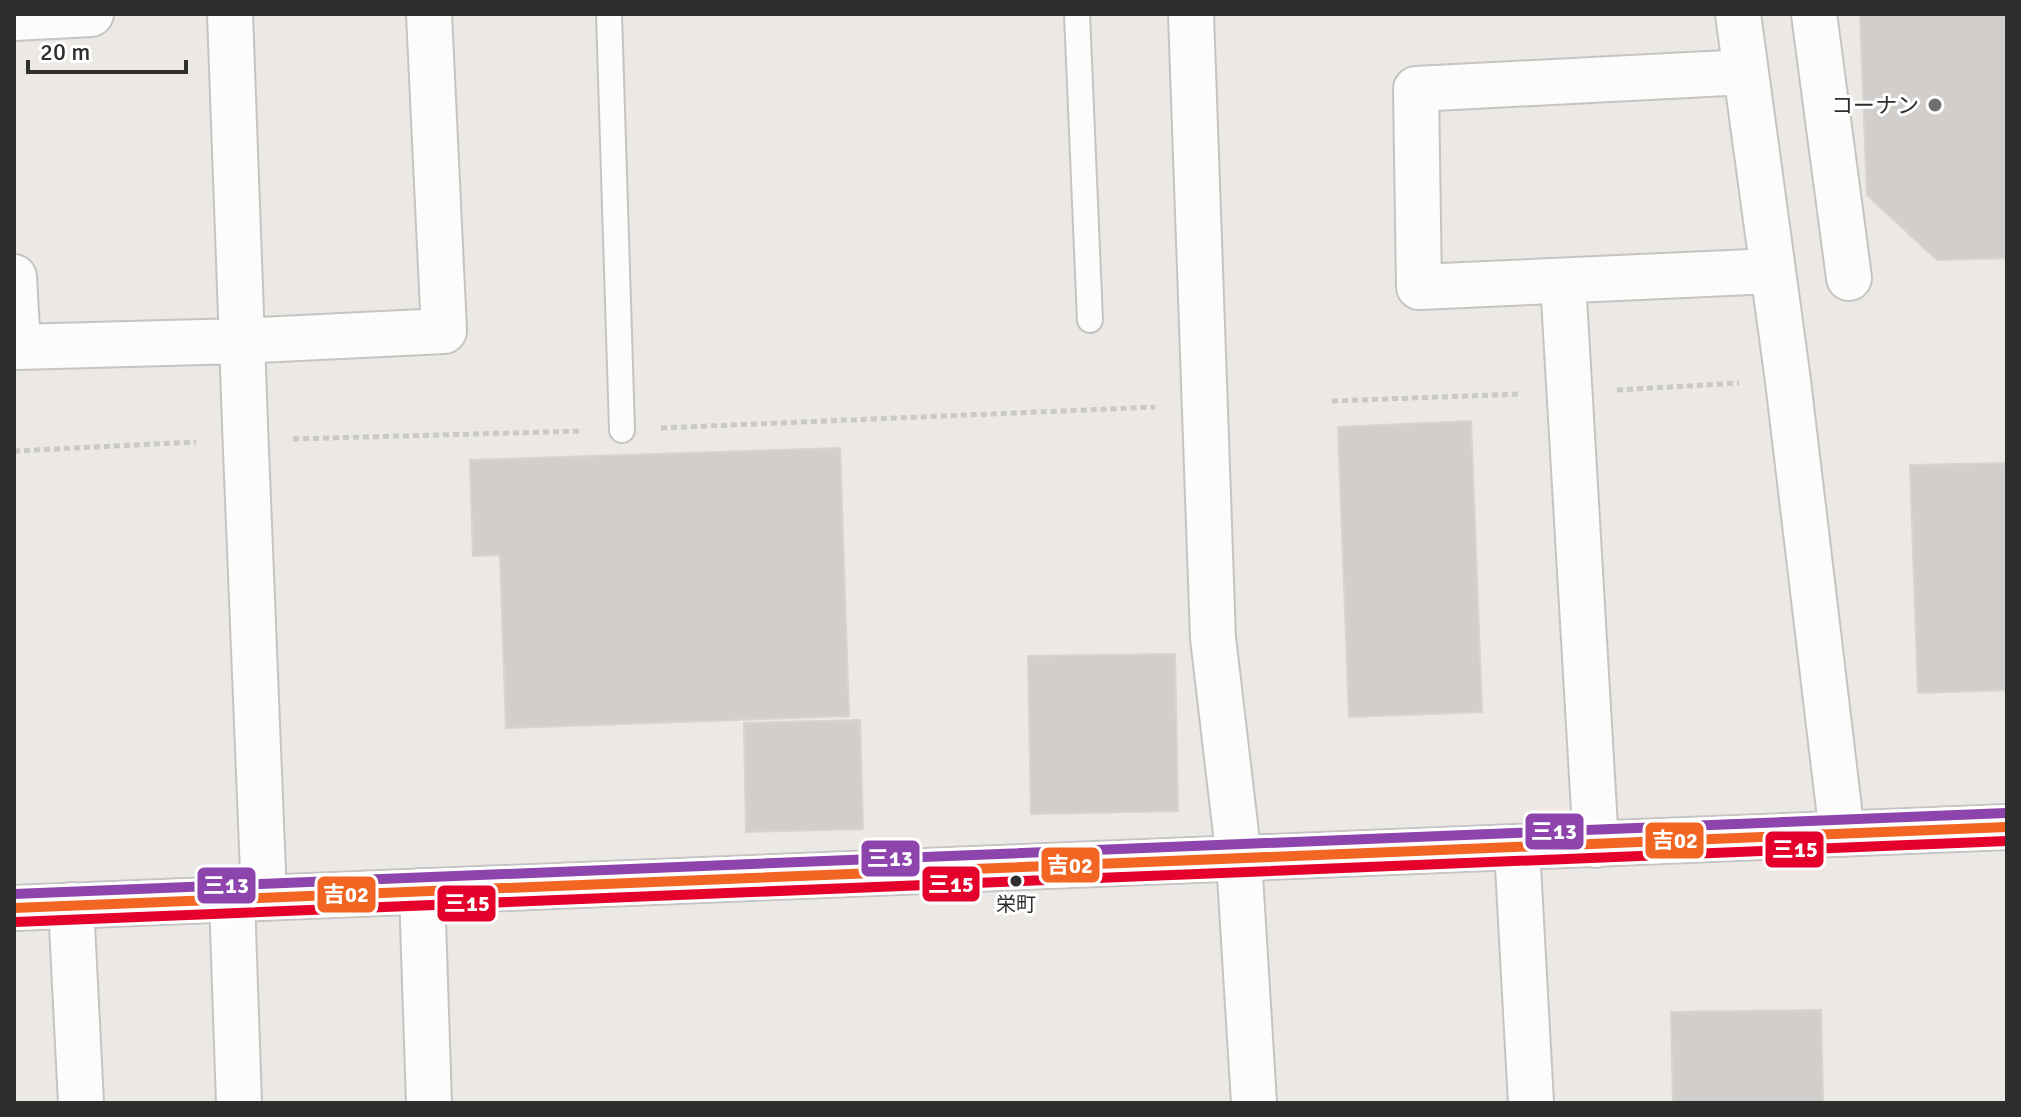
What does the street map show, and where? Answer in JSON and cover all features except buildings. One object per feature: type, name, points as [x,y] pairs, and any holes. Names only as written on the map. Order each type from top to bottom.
[{"type":"street","points":[[14,18],[91,14]]},
{"type":"street","points":[[230,14],[240,341],[247,440],[248,898],[239,1103]]},
{"type":"street","points":[[14,277],[18,347],[444,331],[429,14]]},
{"type":"street","points":[[1191,14],[1213,638],[1239,859],[1254,1103]]},
{"type":"street","points":[[1738,14],[1842,834]]},
{"type":"street","points":[[1814,14],[1849,278]]},
{"type":"street","points":[[1746,72],[1416,89],[1419,287],[1773,271]]},
{"type":"street","points":[[1563,281],[1596,845]]},
{"type":"street","points":[[14,908],[2007,827]]},
{"type":"street","points":[[1517,848],[1531,1103]]},
{"type":"street","points":[[422,891],[429,1103]]},
{"type":"street","points":[[71,905],[81,1103]]},
{"type":"lane","points":[[609,14],[622,430]]},
{"type":"lane","points":[[1077,14],[1090,320]]},
{"type":"transit line","name":"三13","points":[[14,894],[2006,813]]},
{"type":"transit line","name":"吉02","points":[[14,908],[2007,827]]},
{"type":"transit line","name":"三15","points":[[15,922],[2007,841]]},
{"type":"place","name":"コーナン","points":[[1935,105]]},
{"type":"place","name":"栄町","points":[[1016,881]]}]
